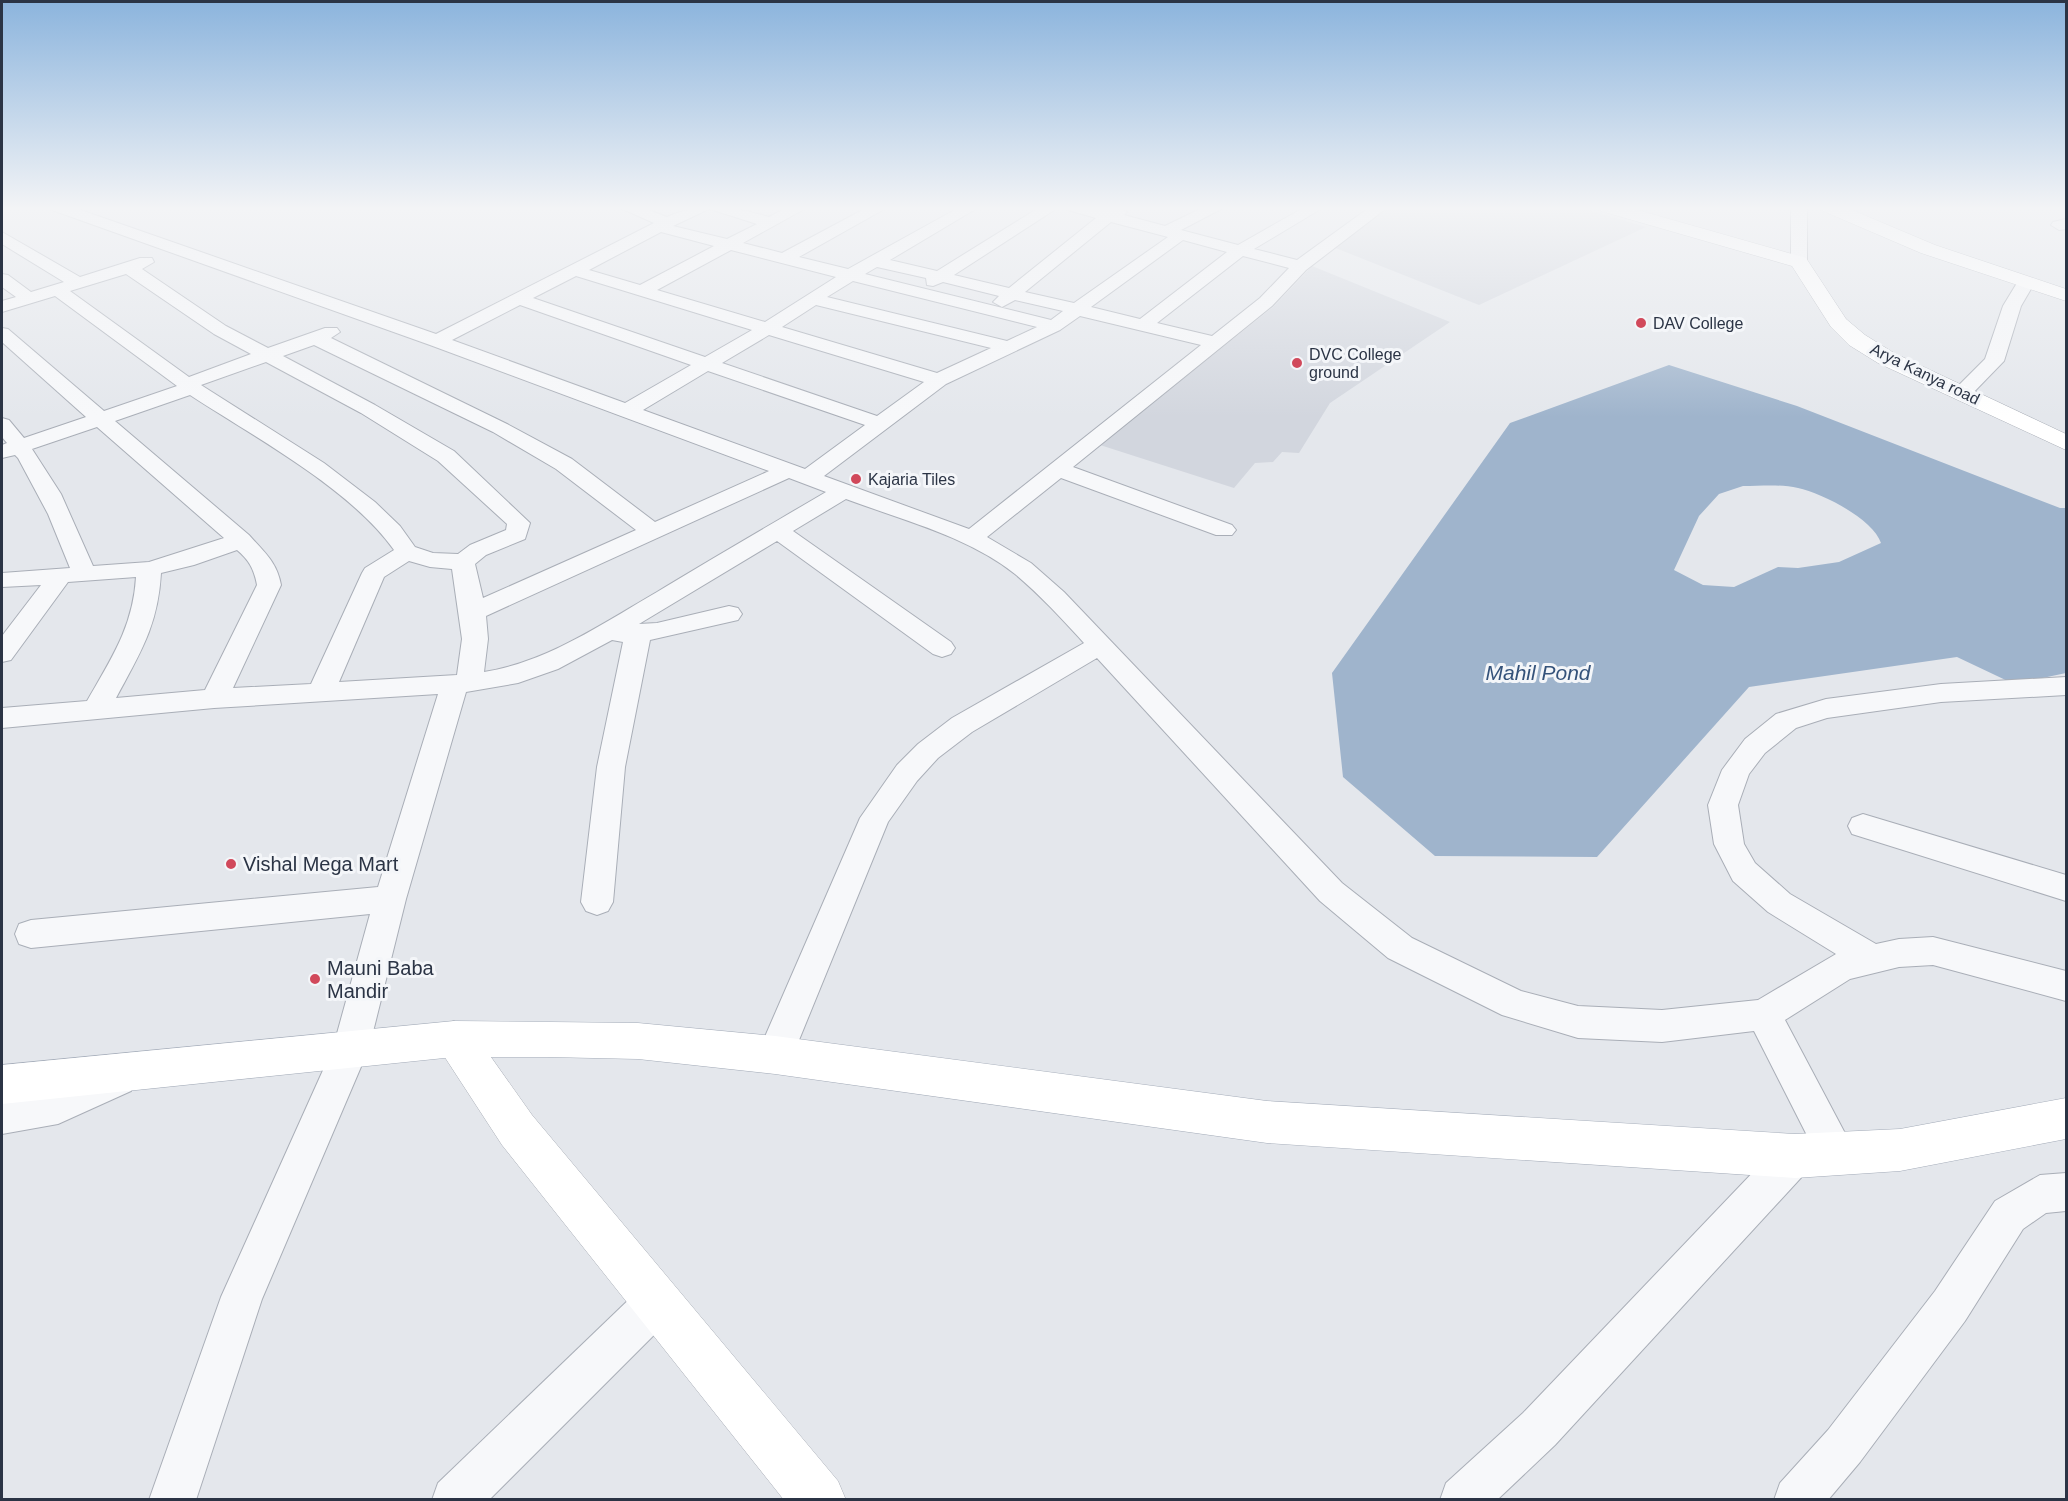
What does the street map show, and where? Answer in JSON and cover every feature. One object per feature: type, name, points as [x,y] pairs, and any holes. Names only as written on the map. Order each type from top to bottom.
[{"type":"street","points":[[66,277],[76,283]]},
{"type":"street","points":[[2,306],[95,277]]},
{"type":"street","points":[[56,289],[190,386],[316,468],[367,507],[392,531],[407,552],[430,560],[463,562],[478,550],[517,534],[519,524],[446,456],[368,409],[220,330],[143,277]]},
{"type":"street","points":[[256,277],[437,341],[972,538],[1022,568],[1055,597],[1098,646],[1331,892],[1400,948],[1514,1004],[1578,1022],[1662,1026],[1764,1015],[1841,967],[1899,953],[1933,951],[2067,986]]},
{"type":"street","points":[[437,341],[563,277]]},
{"type":"street","points":[[596,277],[939,380]]},
{"type":"street","points":[[641,291],[667,277]]},
{"type":"street","points":[[627,411],[709,364],[847,277]]},
{"type":"street","points":[[858,277],[1054,326]]},
{"type":"street","points":[[916,291],[939,277]]},
{"type":"street","points":[[950,277],[1217,343]]},
{"type":"street","points":[[990,310],[1034,277]]},
{"type":"street","points":[[473,612],[652,531],[797,474],[878,423],[939,380],[1054,326],[1119,277]]},
{"type":"street","points":[[1144,324],[1205,277]]},
{"type":"street","points":[[972,538],[1217,343],[1266,302],[1290,277]]},
{"type":"street","name":"Arya Kanya road","points":[[1809,277],[1838,323],[1857,340],[1886,358],[1963,392],[2067,443]]},
{"type":"street","points":[[2012,277],[2067,295]]},
{"type":"street","points":[[2,279],[28,298]]},
{"type":"street","points":[[1963,392],[1995,361],[2012,306],[2026,282]]},
{"type":"street","points":[[518,299],[878,423]]},
{"type":"street","points":[[813,299],[912,321],[1008,348]]},
{"type":"street","points":[[12,449],[190,386],[370,317]]},
{"type":"street","points":[[2,333],[103,418],[257,555],[267,572],[268,585],[214,699]]},
{"type":"street","points":[[315,338],[500,428],[564,464],[652,531]]},
{"type":"street","points":[[2,424],[12,449],[68,531],[73,574],[2,654]]},
{"type":"street","points":[[1057,469],[1224,530]]},
{"type":"street","points":[[2,718],[214,699],[462,684],[509,676],[549,663],[602,635],[844,491]]},
{"type":"street","points":[[778,531],[942,648]]},
{"type":"street","points":[[2,580],[149,569],[186,560],[240,540]]},
{"type":"street","points":[[321,692],[374,573],[407,552]]},
{"type":"street","points":[[172,1500],[242,1297],[351,1048],[390,899],[475,639],[473,612],[463,562]]},
{"type":"street","points":[[96,709],[138,633],[147,600],[149,569]]},
{"type":"street","points":[[602,635],[638,634],[729,614]]},
{"type":"street","points":[[597,902],[611,767],[638,634]]},
{"type":"street","points":[[775,1055],[875,818],[907,773],[928,751],[962,725],[1098,646]]},
{"type":"street","points":[[1872,960],[1779,903],[1744,872],[1729,844],[1723,805],[1736,770],[1755,746],[1786,721],[1826,709],[1941,693],[2067,686]]},
{"type":"street","points":[[1863,826],[2067,888]]},
{"type":"street","points":[[31,934],[390,899]]},
{"type":"street","points":[[1764,1015],[1837,1154]]},
{"type":"street","points":[[454,1038],[517,1130],[819,1500]]},
{"type":"street","points":[[2,1085],[454,1038],[638,1041],[775,1055],[1267,1122],[1795,1156],[1900,1150],[2067,1119]]},
{"type":"street","points":[[2,1065],[77,1060],[120,1072]]},
{"type":"street","points":[[2,1117],[58,1107],[120,1072]]},
{"type":"street","points":[[1463,1500],[1539,1429],[1795,1156]]},
{"type":"street","points":[[1797,1500],[1844,1446],[1950,1306],[2009,1215],[2040,1194],[2067,1192]]},
{"type":"street","points":[[455,1500],[657,1302]]},
{"type":"shaded area","name":"DVC College ground","points":[[1301,277],[1339,277],[1450,322],[1330,403],[1299,453],[1282,452],[1273,462],[1255,463],[1234,488],[1100,445],[1273,307]]},
{"type":"shaded area","points":[[1409,277],[1539,277],[1479,305]]},
{"type":"water","name":"Mahil Pond","points":[[1669,365],[1797,406],[2060,508],[2066,508],[2066,673],[2014,684],[1957,657],[1749,687],[1597,857],[1435,856],[1343,777],[1332,673],[1510,423]],"holes":[[[1743,486],[1791,487],[1820,495],[1858,516],[1876,534],[1881,543],[1839,562],[1798,568],[1778,567],[1734,587],[1703,585],[1674,570],[1699,516],[1719,494]]]},
{"type":"place","name":"DAV College","points":[[1641,323]]},
{"type":"place","name":"DVC College ground","points":[[1297,363]]},
{"type":"place","name":"Kajaria Tiles","points":[[856,479]]},
{"type":"place","name":"Vishal Mega Mart","points":[[231,864]]},
{"type":"place","name":"Mauni Baba Mandir","points":[[315,979]]}]
